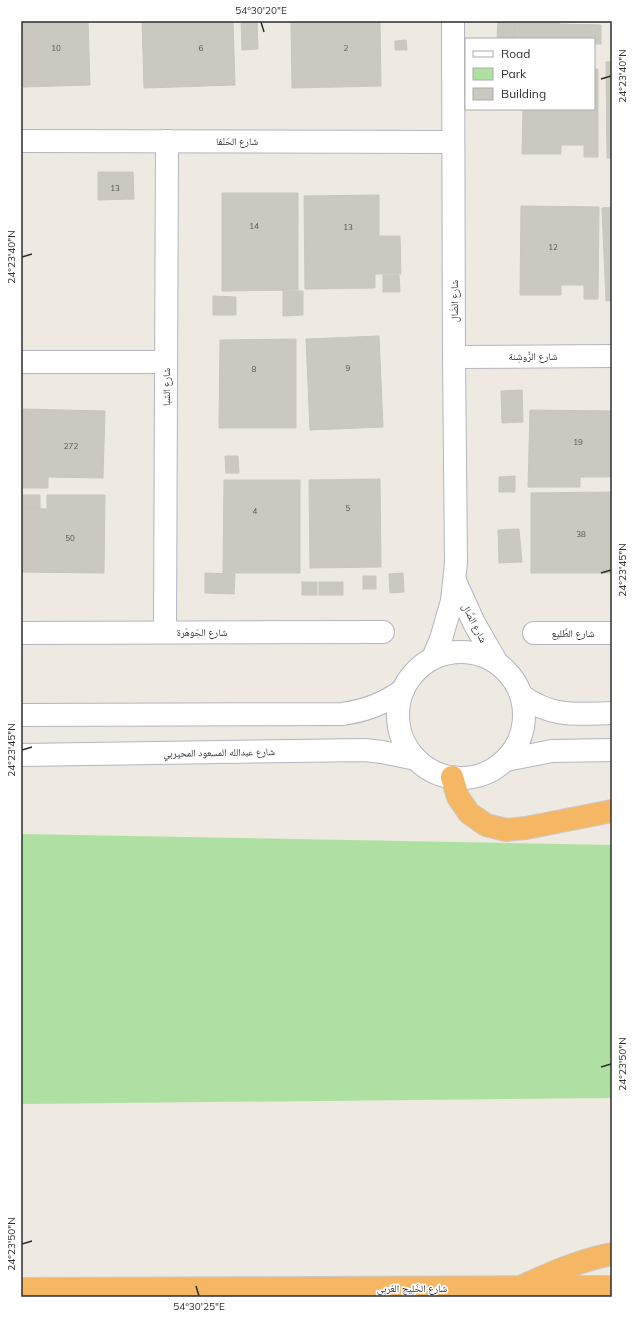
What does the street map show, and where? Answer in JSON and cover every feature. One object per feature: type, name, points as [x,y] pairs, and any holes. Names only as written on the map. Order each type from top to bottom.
[{"type":"highway","points":[[452,777],[458,797],[469,813],[486,824],[506,830],[526,828],[612,811]]},
{"type":"highway","points":[[520,1287],[558,1270],[598,1256],[612,1254]]},
{"type":"highway","name":"شارع الخَلِيج العَربِي","points":[[21,1289],[612,1287]]},
{"type":"street","name":"شارع الصَّال","points":[[433,658],[448,620],[455,581],[456,562],[453,21]]},
{"type":"street","name":"شارع الحَنْفا","points":[[21,141],[453,142]]},
{"type":"street","name":"شارع الشبا","points":[[164,632],[167,141]]},
{"type":"street","name":"شارع الرُّوشِنة","points":[[454,357],[612,356]]},
{"type":"street","points":[[21,362],[166,362]]},
{"type":"street","name":"شارع الصَّال","points":[[455,581],[474,623],[497,663]]},
{"type":"street","name":"شارع الجَوهَرة","points":[[21,634],[164,632],[383,632]]},
{"type":"street","name":"شارع الطَّليع","points":[[534,633],[612,633]]},
{"type":"street","points":[[466,652],[486,656],[497,663],[508,672],[516,683],[522,696],[525,713],[523,730],[516,746],[506,760],[490,771],[471,777],[452,777],[432,771],[416,759],[407,748],[401,734],[398,719],[398,705],[403,690],[410,677],[421,666],[433,658],[446,653],[466,652]]},
{"type":"street","points":[[21,714],[342,714],[358,712],[373,707],[389,700],[403,690]]},
{"type":"street","points":[[522,696],[537,706],[554,712],[567,714],[612,713]]},
{"type":"street","name":"شارع عبدالله المسعود المحيربي","points":[[21,755],[365,750],[416,759]]},
{"type":"street","points":[[506,760],[552,751],[612,750]]},
{"type":"green space","points":[[21,834],[612,845],[612,1098],[21,1104]]},
{"type":"building","points":[[21,21],[88,21],[90,85],[21,87]]},
{"type":"building","points":[[142,21],[233,21],[235,85],[144,88]]},
{"type":"building","points":[[241,21],[257,21],[258,49],[242,50]]},
{"type":"building","points":[[291,21],[380,21],[381,86],[292,88]]},
{"type":"building","points":[[498,21],[515,21],[514,38],[497,38]]},
{"type":"building","points":[[515,21],[559,21],[559,24],[601,25],[601,44],[595,44],[595,38],[514,38]]},
{"type":"building","points":[[406,40],[407,50],[395,50],[395,41]]},
{"type":"building","points":[[606,62],[612,62],[612,158],[607,158]]},
{"type":"building","points":[[595,69],[598,69],[598,157],[584,157],[584,145],[561,145],[561,154],[522,154],[523,110],[595,110]]},
{"type":"building","points":[[98,172],[133,172],[134,199],[98,200]]},
{"type":"building","points":[[222,193],[298,193],[298,290],[222,291]]},
{"type":"building","points":[[379,195],[379,236],[400,236],[401,274],[375,274],[375,288],[305,289],[304,196]]},
{"type":"building","points":[[521,206],[599,207],[598,299],[584,299],[584,285],[561,285],[561,295],[520,295]]},
{"type":"building","points":[[612,207],[612,301],[606,301],[602,208]]},
{"type":"building","points":[[383,275],[399,275],[400,292],[383,292]]},
{"type":"building","points":[[283,291],[303,291],[303,315],[283,316]]},
{"type":"building","points":[[213,296],[236,297],[236,315],[213,315]]},
{"type":"building","points":[[379,336],[383,427],[310,430],[306,339]]},
{"type":"building","points":[[296,339],[296,428],[219,428],[220,340]]},
{"type":"building","points":[[522,390],[523,422],[502,423],[501,391]]},
{"type":"building","points":[[21,409],[105,411],[103,478],[48,477],[48,488],[21,488]]},
{"type":"building","points":[[530,410],[612,411],[612,477],[580,477],[580,487],[528,487]]},
{"type":"building","points":[[225,456],[238,456],[239,473],[226,473]]},
{"type":"building","points":[[515,476],[515,492],[499,492],[499,477]]},
{"type":"building","points":[[380,479],[381,567],[310,568],[309,480]]},
{"type":"building","points":[[224,480],[300,480],[300,573],[223,573]]},
{"type":"building","points":[[612,492],[612,573],[531,573],[531,493]]},
{"type":"building","points":[[21,495],[40,495],[40,509],[21,508]]},
{"type":"building","points":[[47,495],[105,495],[104,573],[21,572],[22,508],[47,509]]},
{"type":"building","points":[[519,529],[522,562],[499,563],[498,530]]},
{"type":"building","points":[[205,573],[235,574],[234,594],[205,593]]},
{"type":"building","points":[[403,573],[404,592],[390,593],[389,574]]},
{"type":"building","points":[[363,576],[376,576],[376,589],[363,589]]},
{"type":"building","points":[[302,582],[317,582],[317,595],[302,595]]},
{"type":"building","points":[[319,582],[343,582],[343,595],[319,595]]}]
